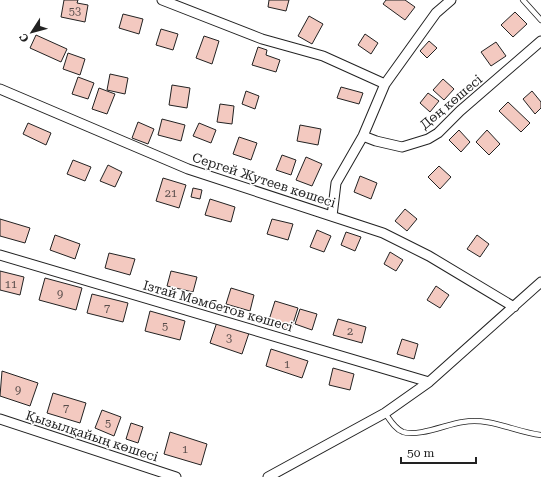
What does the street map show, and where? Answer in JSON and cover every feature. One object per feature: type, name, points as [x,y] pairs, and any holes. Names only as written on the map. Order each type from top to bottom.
[{"type":"street","points":[[164,0],[262,39],[323,56],[385,84]]},
{"type":"street","points":[[332,216],[336,183],[363,136],[385,84],[436,13],[451,0]]},
{"type":"street","name":"Дөң көшесі","points":[[363,136],[376,142],[402,147],[428,140],[438,133],[460,111],[541,42]]},
{"type":"street","name":"Сергей Жутеев көшесі","points":[[0,89],[188,169],[382,233],[428,256],[514,307]]},
{"type":"street","name":"Ізтай Мәмбетов көшесі","points":[[0,255],[429,382]]},
{"type":"street","points":[[268,477],[385,413],[429,382],[541,282]]},
{"type":"street","name":"Қызылқайың көшесі","points":[[0,419],[176,477]]},
{"type":"lane","points":[[524,0],[541,20]]},
{"type":"lane","points":[[385,413],[396,429],[405,433],[430,431],[464,421],[490,422],[528,433],[541,435]]},
{"type":"building","points":[[64,0],[78,0],[77,3],[88,5],[85,22],[61,17]]},
{"type":"building","points":[[269,0],[289,0],[286,11],[268,7]]},
{"type":"building","points":[[386,0],[405,0],[415,7],[405,20],[383,4]]},
{"type":"building","points":[[515,12],[527,24],[513,37],[501,25]]},
{"type":"building","points":[[123,14],[143,19],[139,34],[119,28]]},
{"type":"building","points":[[309,16],[323,24],[312,44],[298,36]]},
{"type":"building","points":[[161,29],[178,34],[173,50],[156,45]]},
{"type":"building","points":[[365,34],[378,43],[371,54],[358,45]]},
{"type":"building","points":[[36,35],[67,49],[61,62],[30,48]]},
{"type":"building","points":[[204,36],[219,41],[212,64],[196,58]]},
{"type":"building","points":[[429,41],[437,48],[427,58],[420,51]]},
{"type":"building","points":[[496,42],[506,56],[491,66],[481,52]]},
{"type":"building","points":[[258,47],[267,50],[266,55],[280,60],[276,72],[252,65]]},
{"type":"building","points":[[68,53],[85,59],[80,75],[63,69]]},
{"type":"building","points":[[110,74],[128,78],[125,94],[107,90]]},
{"type":"building","points":[[78,77],[94,83],[88,99],[72,94]]},
{"type":"building","points":[[443,79],[454,89],[444,100],[433,90]]},
{"type":"building","points":[[172,85],[190,88],[187,108],[169,105]]},
{"type":"building","points":[[341,87],[363,93],[359,104],[337,98]]},
{"type":"building","points":[[99,88],[115,94],[107,114],[92,109]]},
{"type":"building","points":[[246,91],[259,96],[255,109],[242,104]]},
{"type":"building","points":[[532,91],[541,102],[541,108],[535,114],[523,99]]},
{"type":"building","points":[[428,93],[439,101],[430,112],[420,103]]},
{"type":"building","points":[[508,102],[530,123],[521,132],[499,111]]},
{"type":"building","points":[[220,104],[234,106],[232,124],[217,122]]},
{"type":"building","points":[[162,119],[185,125],[181,141],[158,135]]},
{"type":"building","points":[[138,122],[154,129],[148,144],[132,138]]},
{"type":"building","points":[[28,123],[51,133],[46,145],[23,134]]},
{"type":"building","points":[[199,123],[216,130],[211,143],[193,136]]},
{"type":"building","points":[[300,125],[321,129],[318,145],[297,141]]},
{"type":"building","points":[[459,130],[470,142],[461,152],[449,140]]},
{"type":"building","points":[[487,130],[500,144],[489,155],[476,142]]},
{"type":"building","points":[[239,137],[257,143],[251,160],[233,154]]},
{"type":"building","points":[[282,155],[296,160],[291,175],[276,170]]},
{"type":"building","points":[[306,157],[322,164],[312,186],[296,180]]},
{"type":"building","points":[[73,160],[91,167],[85,181],[67,174]]},
{"type":"building","points":[[108,165],[122,172],[115,187],[100,181]]},
{"type":"building","points":[[439,166],[451,177],[440,189],[428,177]]},
{"type":"building","points":[[360,176],[377,183],[371,199],[354,192]]},
{"type":"building","points":[[163,178],[186,185],[179,208],[156,201]]},
{"type":"building","points":[[193,188],[202,190],[200,199],[191,197]]},
{"type":"building","points":[[210,199],[235,207],[231,222],[205,215]]},
{"type":"building","points":[[405,209],[417,219],[407,231],[395,221]]},
{"type":"building","points":[[0,219],[30,228],[25,243],[0,236]]},
{"type":"building","points":[[272,219],[293,224],[288,240],[267,234]]},
{"type":"building","points":[[317,230],[331,236],[324,252],[310,247]]},
{"type":"building","points":[[346,232],[361,237],[355,251],[341,245]]},
{"type":"building","points":[[55,235],[80,244],[75,259],[50,250]]},
{"type":"building","points":[[477,235],[489,244],[480,257],[467,249]]},
{"type":"building","points":[[390,252],[403,260],[396,271],[384,264]]},
{"type":"building","points":[[109,253],[135,259],[130,275],[105,268]]},
{"type":"building","points":[[0,271],[24,277],[20,295],[0,290]]},
{"type":"building","points":[[171,271],[197,277],[193,292],[167,286]]},
{"type":"building","points":[[45,278],[82,288],[76,310],[39,300]]},
{"type":"building","points":[[436,286],[449,295],[440,308],[427,300]]},
{"type":"building","points":[[231,288],[254,295],[250,311],[226,304]]},
{"type":"building","points":[[92,294],[128,303],[123,322],[87,313]]},
{"type":"building","points":[[275,301],[298,308],[291,330],[268,323]]},
{"type":"building","points":[[300,309],[317,314],[312,330],[295,324]]},
{"type":"building","points":[[150,311],[185,321],[180,340],[145,331]]},
{"type":"building","points":[[338,319],[366,327],[362,343],[333,335]]},
{"type":"building","points":[[217,322],[249,333],[242,354],[210,343]]},
{"type":"building","points":[[402,339],[418,344],[414,359],[397,354]]},
{"type":"building","points":[[271,349],[308,361],[302,378],[266,366]]},
{"type":"building","points":[[333,368],[354,374],[350,390],[329,385]]},
{"type":"building","points":[[2,371],[38,383],[30,406],[0,396]]},
{"type":"building","points":[[53,393],[86,403],[80,423],[47,413]]},
{"type":"building","points":[[102,410],[121,417],[114,436],[95,428]]},
{"type":"building","points":[[131,423],[143,427],[138,443],[126,439]]},
{"type":"building","points":[[170,432],[207,444],[201,465],[164,454]]}]
